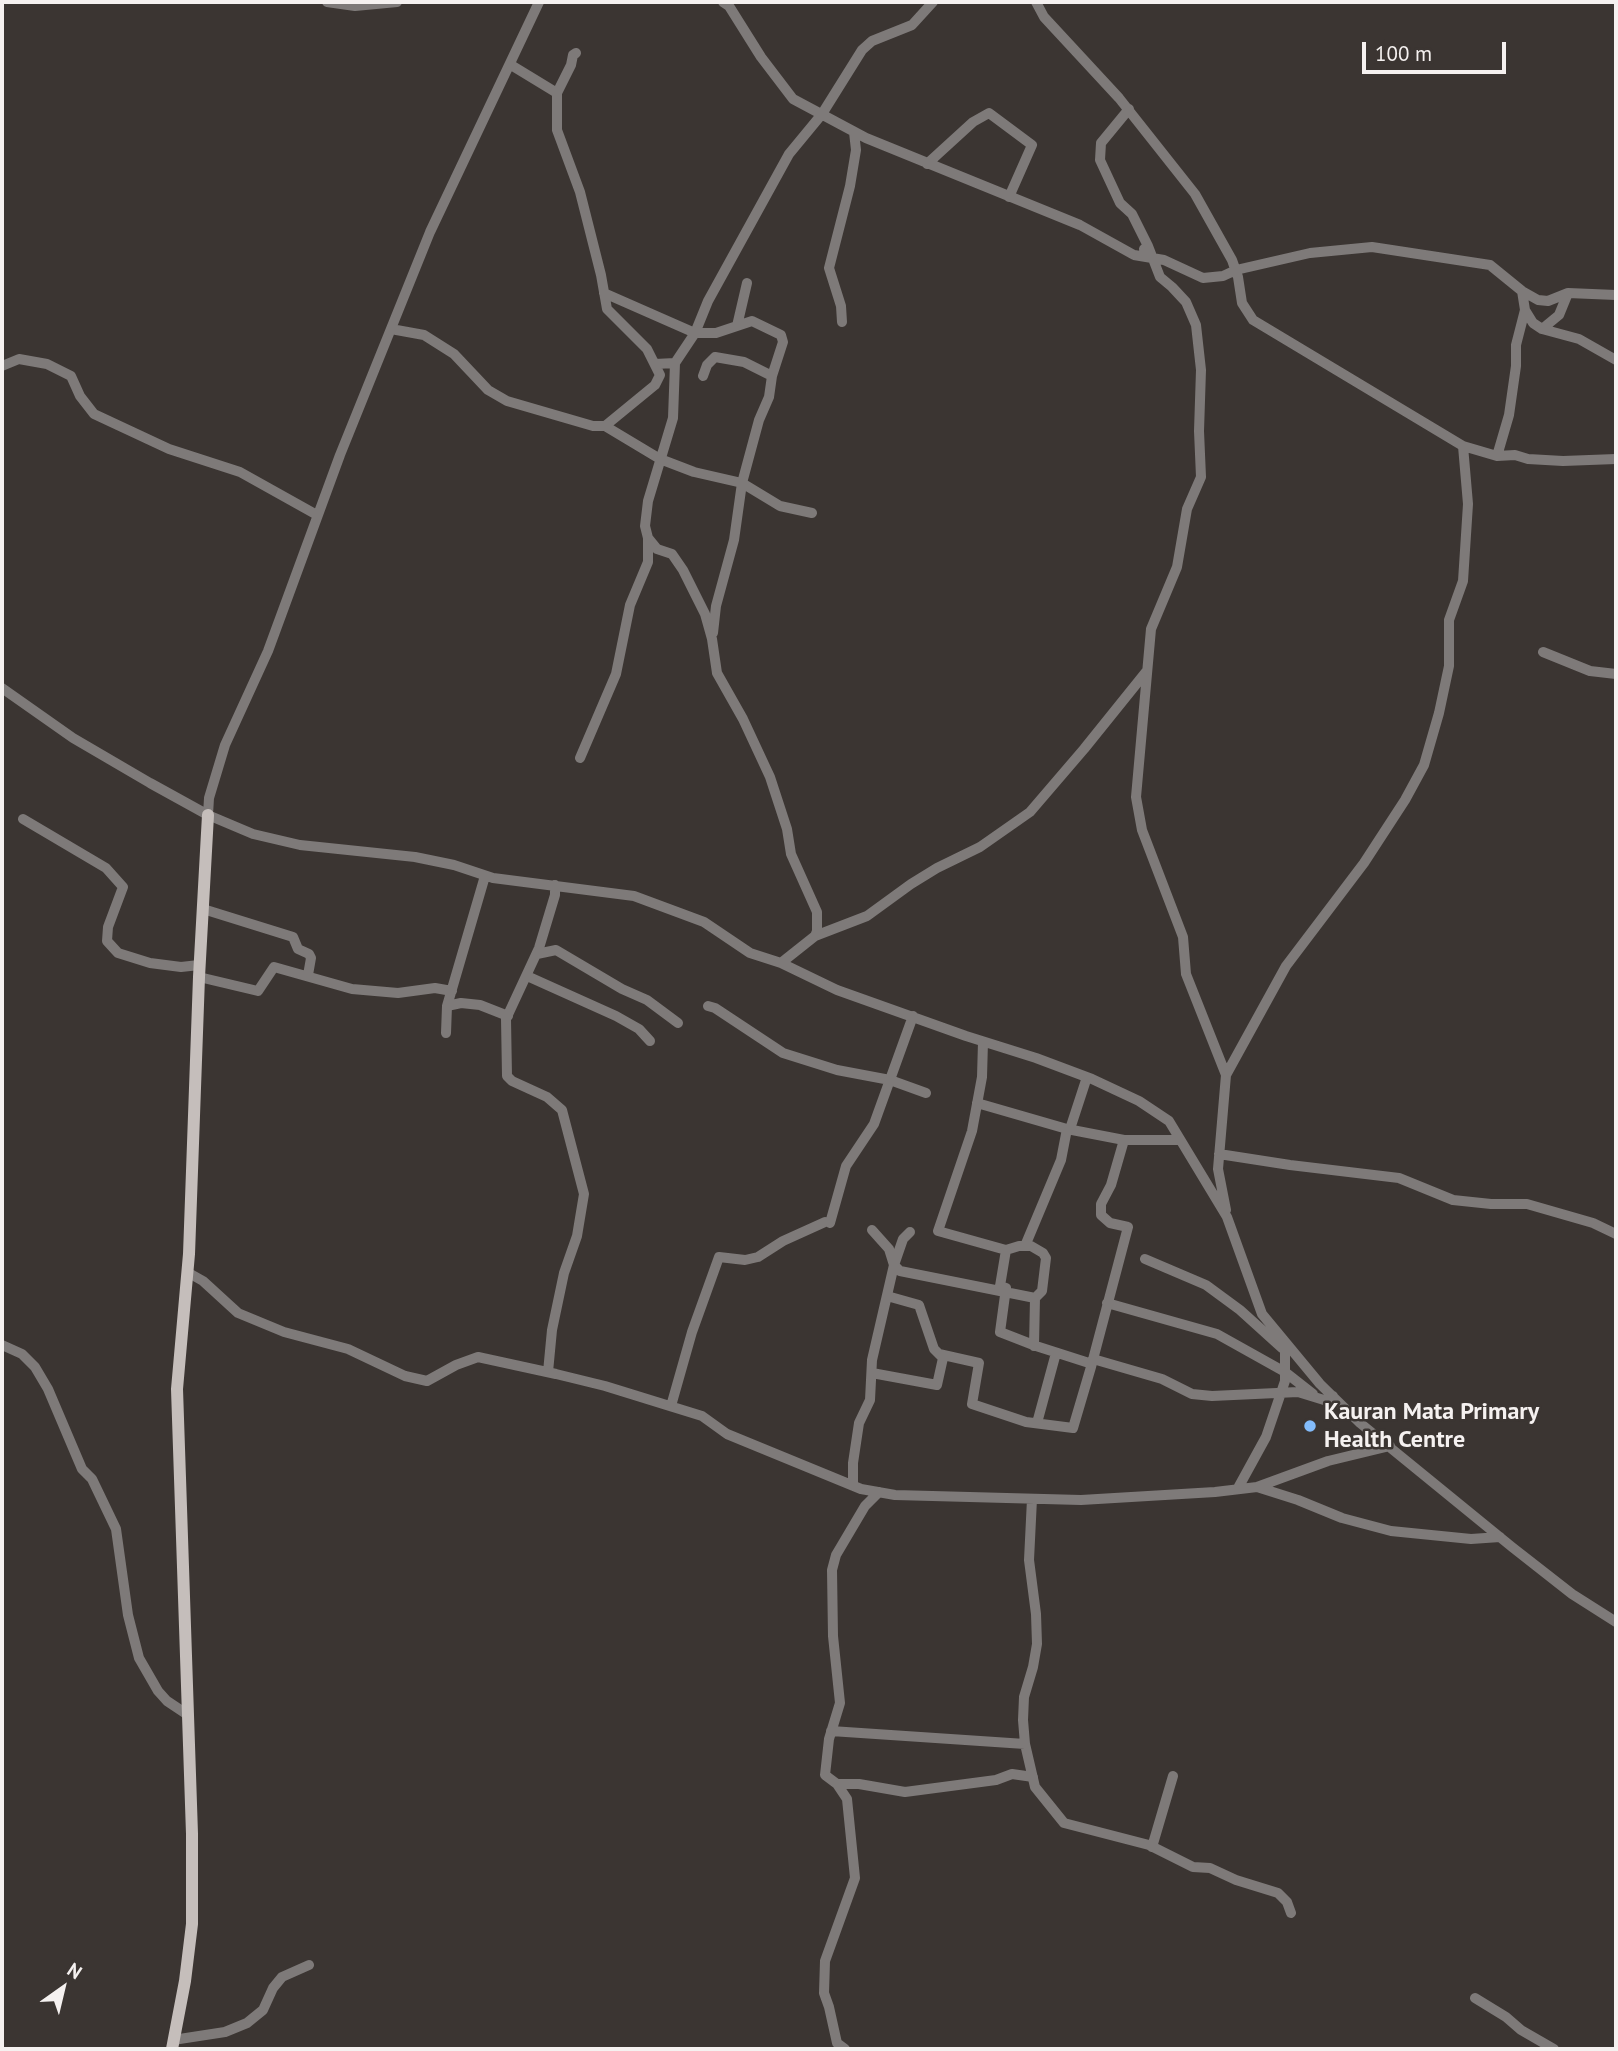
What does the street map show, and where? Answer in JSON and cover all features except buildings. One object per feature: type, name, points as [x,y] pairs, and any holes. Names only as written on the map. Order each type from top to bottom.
[{"type":"main road","points":[[173,2044],[185,1981],[191,1924],[192,1833],[177,1389],[187,1272],[208,815]]},
{"type":"street","points":[[327,2],[355,6],[397,2]]},
{"type":"street","points":[[208,815],[209,798],[225,745],[268,651],[317,515],[430,232],[540,2]]},
{"type":"street","points":[[723,2],[730,6],[761,57],[793,99],[854,132],[1080,225],[1134,256],[1164,260],[1203,278],[1223,276],[1236,270],[1310,253],[1372,247],[1490,265],[1522,291],[1538,300],[1548,301],[1568,293],[1616,295]]},
{"type":"street","points":[[580,758],[616,674],[630,605],[648,562],[645,526],[648,501],[673,418],[676,363],[695,333],[708,301],[789,154],[822,114],[862,50],[872,41],[912,25],[933,2]]},
{"type":"street","points":[[1036,2],[1044,17],[1129,109],[1195,194],[1236,270],[1242,303],[1253,320],[1463,446],[1497,456],[1515,455],[1528,459],[1563,461],[1616,458]]},
{"type":"street","points":[[576,53],[557,93],[557,130],[580,192],[607,309],[647,349],[660,375],[655,385],[606,426]]},
{"type":"street","points":[[511,65],[557,93]]},
{"type":"street","points":[[1129,109],[1101,143],[1100,160],[1120,203],[1132,214],[1160,277],[1186,302],[1196,325],[1202,370],[1199,431],[1201,477],[1187,509],[1177,567],[1151,629],[1136,797],[1142,830],[1183,937],[1186,974],[1226,1075]]},
{"type":"street","points":[[927,164],[973,122],[989,113],[1032,145],[1009,197]]},
{"type":"street","points":[[842,323],[841,306],[829,268],[850,186],[856,149],[854,132]]},
{"type":"street","points":[[1134,256],[1148,246]]},
{"type":"street","points":[[737,326],[747,283]]},
{"type":"street","points":[[1522,291],[1525,310],[1533,323],[1579,339],[1616,360]]},
{"type":"street","points":[[604,293],[695,333],[716,333],[752,321],[781,335],[783,342],[772,376],[769,397],[742,484],[734,540],[716,606],[712,639]]},
{"type":"street","points":[[1542,328],[1559,315],[1568,293]]},
{"type":"street","points":[[1497,456],[1509,415],[1516,345],[1525,310]]},
{"type":"street","points":[[391,329],[424,335],[454,354],[488,390],[507,401],[593,426],[606,426],[660,459],[694,472],[742,484],[780,506],[811,513]]},
{"type":"street","points":[[703,376],[707,365],[715,357],[744,362],[772,376]]},
{"type":"street","points":[[2,366],[19,359],[47,364],[71,376],[80,397],[94,414],[169,449],[240,472],[317,515]]},
{"type":"street","points":[[655,364],[676,363]]},
{"type":"street","points":[[1238,1488],[1266,1437],[1281,1392],[1285,1372],[1285,1347],[1262,1314],[1227,1217],[1218,1168],[1226,1075],[1286,966],[1364,863],[1424,765],[1449,666],[1449,620],[1463,582],[1468,503],[1463,446]]},
{"type":"street","points":[[648,538],[657,549],[672,554],[705,614],[717,673],[743,719],[769,777],[787,829],[791,855],[814,901],[818,921],[815,936]]},
{"type":"street","points":[[1543,652],[1590,671],[1616,674]]},
{"type":"street","points":[[781,963],[815,936],[867,916],[911,884],[980,847],[1030,812],[1147,670]]},
{"type":"street","points":[[2,688],[74,738],[208,815],[253,834],[300,845],[415,857],[454,865],[485,876],[634,896],[704,922],[750,953],[781,963],[837,990],[1087,1077],[1149,1108],[1168,1121],[1227,1217]]},
{"type":"street","points":[[23,818],[106,868],[124,887],[108,927],[107,941],[118,953],[150,963],[199,971],[258,991],[274,967],[352,989],[398,993],[435,988],[452,991]]},
{"type":"street","points":[[446,1033],[447,1006],[485,876]]},
{"type":"street","points":[[548,1373],[552,1330],[564,1273],[577,1236],[584,1194],[562,1110],[547,1097],[512,1081],[507,1076],[506,1019],[537,954],[555,895],[555,885]]},
{"type":"street","points":[[203,909],[292,937],[298,949],[309,954],[311,958],[308,975]]},
{"type":"street","points":[[537,954],[556,950],[622,989],[647,1000],[678,1023]]},
{"type":"street","points":[[527,976],[615,1016],[639,1029],[650,1041]]},
{"type":"street","points":[[447,1006],[461,1003],[480,1005],[508,1016]]},
{"type":"street","points":[[708,1006],[783,1053],[837,1070],[891,1081],[926,1093]]},
{"type":"street","points":[[671,1406],[692,1332],[719,1257],[745,1260],[758,1257],[783,1241],[827,1222],[846,1166],[874,1124],[913,1016]]},
{"type":"street","points":[[983,1042],[982,1077],[972,1131],[938,1231],[1006,1250],[1031,1246],[1043,1253],[1046,1258],[1042,1291],[1035,1298],[1034,1346]]},
{"type":"street","points":[[1025,1246],[1061,1160],[1068,1129],[1087,1077]]},
{"type":"street","points":[[977,1103],[1068,1129],[1124,1140],[1180,1140]]},
{"type":"street","points":[[939,1354],[979,1363],[972,1404],[1037,1423],[1073,1429],[1128,1227],[1111,1223],[1101,1216],[1101,1205],[1111,1185],[1124,1140]]},
{"type":"street","points":[[1219,1154],[1290,1166],[1399,1178],[1453,1200],[1527,1204],[1593,1223],[1616,1234]]},
{"type":"street","points":[[872,1230],[889,1249],[894,1265],[900,1271],[1035,1298]]},
{"type":"street","points":[[853,1486],[853,1463],[859,1423],[870,1399],[872,1373],[887,1296],[894,1265],[904,1239],[910,1232]]},
{"type":"street","points":[[1006,1250],[1000,1286],[1006,1288],[1000,1332],[1089,1363],[1162,1379],[1192,1394],[1212,1396],[1298,1392],[1330,1400],[1333,1396]]},
{"type":"street","points":[[1145,1258],[1206,1285],[1240,1310],[1285,1347],[1360,1423],[1572,1594],[1616,1622]]},
{"type":"street","points":[[187,1272],[203,1281],[238,1313],[284,1332],[348,1349],[405,1377],[427,1381],[456,1365],[478,1357],[605,1386],[702,1416],[727,1434],[853,1486],[895,1495],[1081,1500],[1215,1492],[1257,1487],[1328,1461],[1390,1446]]},
{"type":"street","points":[[872,1373],[937,1385],[943,1358],[934,1349],[919,1305],[887,1296]]},
{"type":"street","points":[[1107,1303],[1217,1334],[1285,1372],[1318,1398]]},
{"type":"street","points":[[2,1345],[22,1354],[35,1367],[48,1389],[82,1469],[92,1479],[116,1530],[128,1615],[139,1657],[158,1691],[167,1701],[188,1715]]},
{"type":"street","points":[[1037,1423],[1056,1353]]},
{"type":"street","points":[[1257,1487],[1342,1518],[1391,1531],[1471,1539],[1500,1537]]},
{"type":"street","points":[[845,2049],[837,2043],[830,2007],[824,1993],[825,1961],[855,1878],[847,1799],[837,1784],[825,1774],[831,1731],[840,1703],[833,1636],[832,1570],[836,1555],[865,1506],[879,1492]]},
{"type":"street","points":[[1032,1499],[1029,1560],[1037,1644],[1024,1697],[1025,1744],[1035,1787],[1063,1823],[1152,1847],[1193,1867],[1210,1868],[1236,1880],[1278,1893],[1287,1902],[1291,1913]]},
{"type":"street","points":[[831,1731],[1025,1744]]},
{"type":"street","points":[[837,1784],[859,1784],[905,1792],[996,1780],[1012,1774],[1033,1777]]},
{"type":"street","points":[[1152,1847],[1172,1776]]},
{"type":"street","points":[[173,2044],[225,2032],[247,2023],[263,2010],[282,1977],[309,1965]]},
{"type":"street","points":[[1475,1998],[1506,2017],[1521,2030],[1555,2049]]},
{"type":"place","name":"Kauran Mata Primary Health Centre","points":[[1310,1426]]}]
